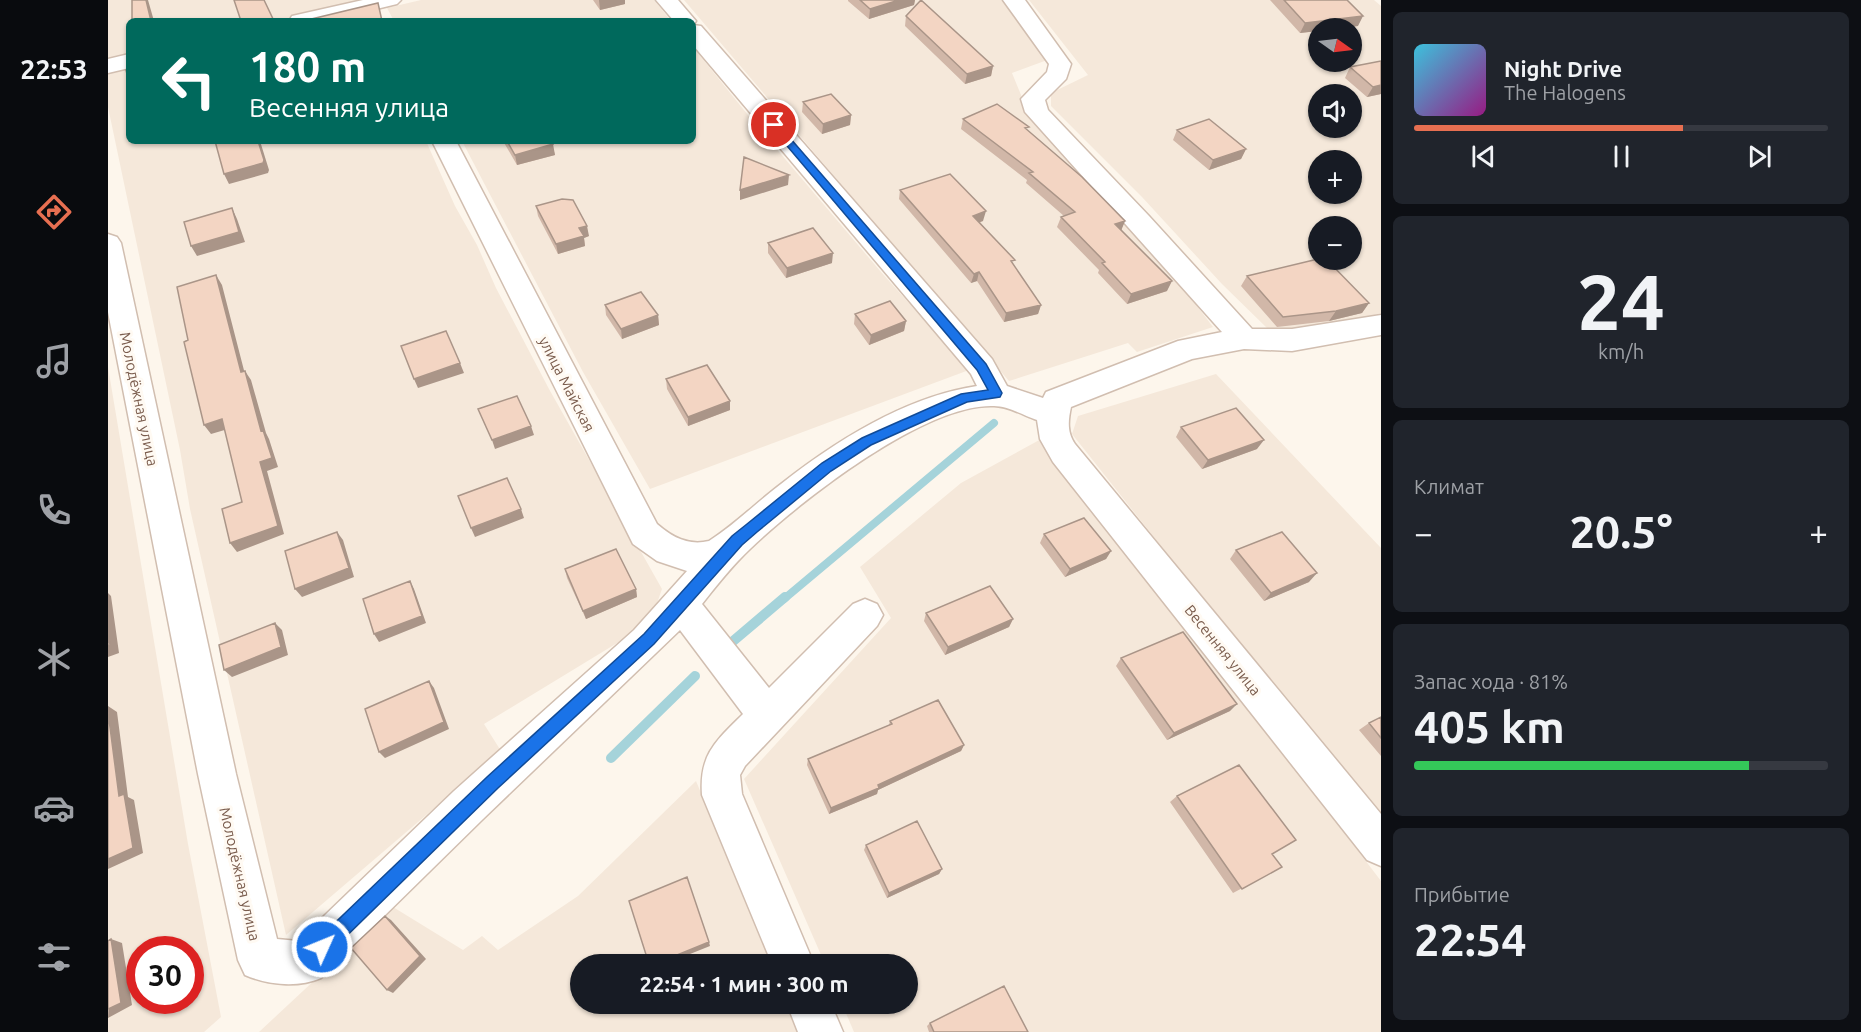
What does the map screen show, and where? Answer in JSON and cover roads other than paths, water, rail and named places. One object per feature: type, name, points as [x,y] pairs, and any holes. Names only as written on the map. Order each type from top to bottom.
[{"type":"street","points":[[667,0],[682,18]]},
{"type":"street","points":[[1014,0],[1060,64],[1058,74],[1033,99],[1037,112],[1140,222],[1244,339]]},
{"type":"street","points":[[315,18],[376,6]]},
{"type":"street","points":[[696,34],[982,367],[996,393],[1054,414],[1057,400],[1188,349],[1244,339],[1293,340],[1381,324]]},
{"type":"street","points":[[108,66],[126,62]]},
{"type":"street","name":"улица Майская","points":[[446,144],[645,534],[671,553],[689,556],[715,555],[737,540]]},
{"type":"street","name":"Молодёжная улица","points":[[108,243],[218,774],[260,960],[306,963],[493,783],[649,639],[682,605],[737,540],[827,467],[867,441],[965,398],[996,393]]},
{"type":"street","name":"Весенняя улица","points":[[1054,414],[1051,421],[1053,433],[1064,453],[1381,846]]},
{"type":"street","points":[[682,605],[767,716]]},
{"type":"street","points":[[789,954],[722,795],[720,783],[723,764],[865,615]]},
{"type":"street","points":[[813,1014],[821,1032]]},
{"type":"waterway","points":[[784,599],[994,423]]},
{"type":"waterway","points":[[732,642],[785,597]]},
{"type":"waterway","points":[[611,758],[695,676]]}]
